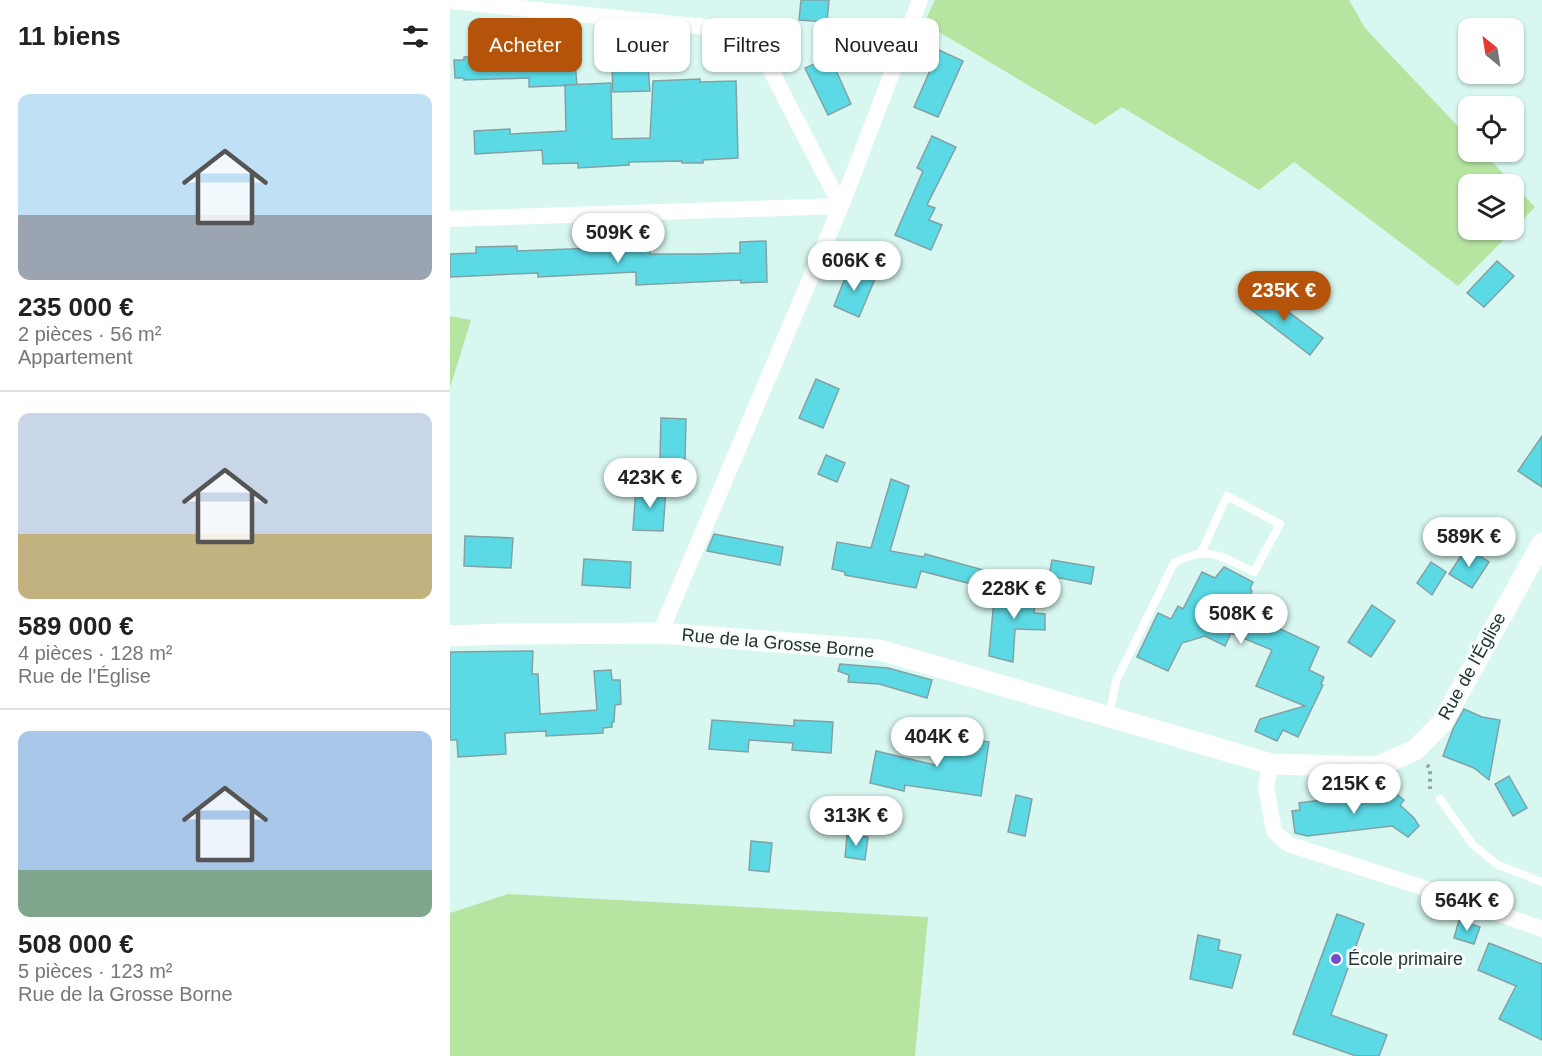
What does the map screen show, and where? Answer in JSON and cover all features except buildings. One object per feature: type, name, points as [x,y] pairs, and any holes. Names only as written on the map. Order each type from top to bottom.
[{"type":"street","points":[[660,633],[841,206],[920,0]]},
{"type":"street","points":[[450,1],[726,29],[757,44],[841,206]]},
{"type":"street","points":[[450,219],[841,206]]},
{"type":"street","name":"Rue de l'Église","points":[[1271,764],[1377,767],[1415,750],[1442,723],[1540,551]]},
{"type":"street","name":"Rue de la Grosse Borne","points":[[450,636],[660,633],[880,650],[1271,764]]},
{"type":"street","points":[[1271,764],[1266,786],[1275,831],[1288,844],[1449,896],[1542,930]]},
{"type":"lane","points":[[1109,717],[1116,681],[1174,562],[1190,555],[1212,552],[1254,572],[1280,524],[1227,496],[1201,553]]},
{"type":"lane","points":[[1440,799],[1473,845],[1498,865],[1542,882]]},
{"type":"path","points":[[1415,750],[1430,768],[1428,787],[1440,799]]},
{"type":"green space","points":[[935,0],[1349,0],[1365,28],[1458,126],[1458,162],[1492,162],[1504,174],[1458,174],[1458,240],[1503,240],[1458,286],[1294,162],[1259,190],[1122,107],[1095,125],[939,32],[939,18],[926,18]]},
{"type":"green space","points":[[1524,195],[1535,207],[1524,219]]},
{"type":"green space","points":[[450,316],[471,320],[450,388]]},
{"type":"green space","points":[[508,894],[928,917],[915,1056],[450,1056],[450,913]]},
{"type":"place","name":"École primaire","points":[[1336,959]]}]
